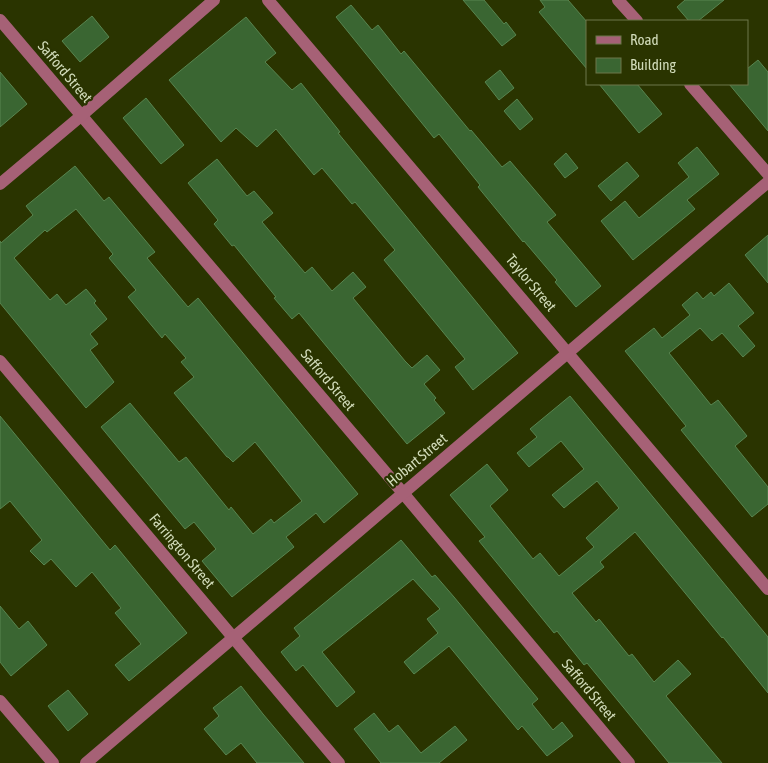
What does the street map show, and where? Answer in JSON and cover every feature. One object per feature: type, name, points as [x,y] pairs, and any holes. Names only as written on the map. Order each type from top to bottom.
[{"type":"street","points":[[0,184],[214,0]]},
{"type":"street","name":"Taylor Street","points":[[268,0],[768,589]]},
{"type":"street","points":[[618,0],[636,20]]},
{"type":"street","name":"Safford Street","points":[[0,20],[403,493],[629,763]]},
{"type":"street","points":[[691,85],[768,174]]},
{"type":"street","name":"Hobart Street","points":[[86,763],[768,182]]},
{"type":"street","name":"Farrington Street","points":[[0,361],[339,763]]},
{"type":"street","points":[[0,700],[53,763]]},
{"type":"building","points":[[463,0],[484,0],[516,35],[502,46]]},
{"type":"building","points":[[540,0],[568,0],[586,21],[586,68],[539,12],[545,7]]},
{"type":"building","points":[[685,0],[724,0],[699,20],[688,20],[677,7]]},
{"type":"building","points":[[351,5],[372,30],[378,25],[401,54],[404,51],[502,167],[510,161],[556,215],[547,222],[601,286],[576,307],[555,282],[557,280],[478,187],[480,185],[439,134],[434,138],[336,17]]},
{"type":"building","points":[[92,16],[109,37],[80,62],[62,41]]},
{"type":"building","points":[[246,17],[276,53],[265,62],[292,90],[301,83],[340,132],[338,133],[518,353],[473,390],[455,367],[465,359],[384,260],[395,250],[355,202],[352,204],[322,168],[314,175],[276,129],[257,147],[236,128],[221,142],[169,80]]},
{"type":"building","points":[[758,60],[768,72],[768,131],[730,85],[748,85],[748,68]]},
{"type":"building","points":[[500,70],[514,88],[499,100],[485,82]]},
{"type":"building","points":[[0,72],[27,104],[0,127]]},
{"type":"building","points":[[600,85],[638,85],[662,114],[639,133]]},
{"type":"building","points":[[146,98],[184,145],[161,164],[123,118]]},
{"type":"building","points":[[517,99],[533,119],[520,130],[504,111]]},
{"type":"building","points":[[697,147],[719,174],[687,200],[695,209],[633,260],[601,221],[625,201],[639,218],[689,177],[678,163]]},
{"type":"building","points":[[566,153],[578,168],[565,178],[554,164]]},
{"type":"building","points":[[217,159],[247,196],[254,191],[273,213],[262,222],[305,273],[312,267],[332,291],[353,272],[366,287],[353,298],[405,361],[412,368],[427,355],[440,370],[424,384],[436,398],[434,400],[445,413],[407,444],[299,313],[292,319],[234,245],[232,246],[214,224],[218,220],[188,183]]},
{"type":"building","points":[[627,162],[639,176],[611,201],[598,186]]},
{"type":"building","points":[[75,166],[104,201],[109,197],[155,252],[147,258],[188,307],[198,298],[358,494],[324,523],[316,513],[286,537],[294,547],[232,597],[202,561],[216,549],[194,522],[185,529],[101,427],[130,403],[179,462],[186,457],[229,510],[231,507],[253,534],[271,519],[274,523],[302,501],[255,442],[233,462],[174,393],[194,377],[181,362],[186,358],[165,334],[162,338],[128,297],[136,290],[109,258],[113,254],[76,209],[47,232],[45,230],[14,258],[50,300],[57,294],[66,305],[86,289],[96,301],[94,303],[107,319],[90,334],[98,344],[90,350],[114,382],[86,408],[0,303],[0,241],[1,243],[33,215],[26,206]]},
{"type":"building","points":[[768,235],[768,283],[745,255]]},
{"type":"building","points":[[729,283],[754,313],[738,326],[755,346],[743,357],[722,333],[712,341],[700,328],[669,353],[711,405],[718,400],[747,436],[735,446],[768,487],[768,504],[752,517],[681,430],[686,426],[625,351],[654,328],[662,338],[690,315],[682,305],[697,292],[703,299],[711,292],[714,296]]},
{"type":"building","points":[[570,396],[768,637],[768,693],[635,532],[600,562],[604,567],[572,593],[596,622],[599,619],[629,656],[632,654],[654,682],[678,660],[691,674],[666,696],[722,763],[669,763],[587,663],[584,665],[557,631],[554,633],[479,541],[485,537],[450,495],[487,464],[508,490],[490,506],[533,559],[540,553],[559,576],[594,547],[586,538],[619,508],[597,481],[564,508],[552,495],[584,469],[561,441],[529,467],[517,453],[537,437],[530,429]]},
{"type":"building","points":[[0,416],[110,550],[115,545],[187,633],[129,681],[115,665],[141,644],[115,613],[121,608],[92,572],[76,587],[51,559],[44,565],[30,551],[42,540],[10,501],[0,509]]},
{"type":"building","points":[[401,540],[432,577],[435,575],[454,597],[538,699],[532,704],[553,730],[562,722],[573,736],[547,756],[522,726],[518,730],[449,646],[414,674],[404,662],[438,633],[427,619],[440,609],[413,579],[322,652],[355,692],[337,707],[303,665],[296,671],[281,652],[300,636],[294,628]]},
{"type":"building","points":[[0,606],[19,629],[28,621],[47,645],[11,676],[0,662]]},
{"type":"building","points":[[241,686],[304,763],[257,763],[241,743],[226,755],[204,729],[219,716],[213,708]]},
{"type":"building","points":[[68,690],[88,714],[68,731],[48,706]]},
{"type":"building","points":[[374,713],[389,732],[398,725],[421,753],[455,726],[467,740],[439,763],[381,763],[354,729]]}]
